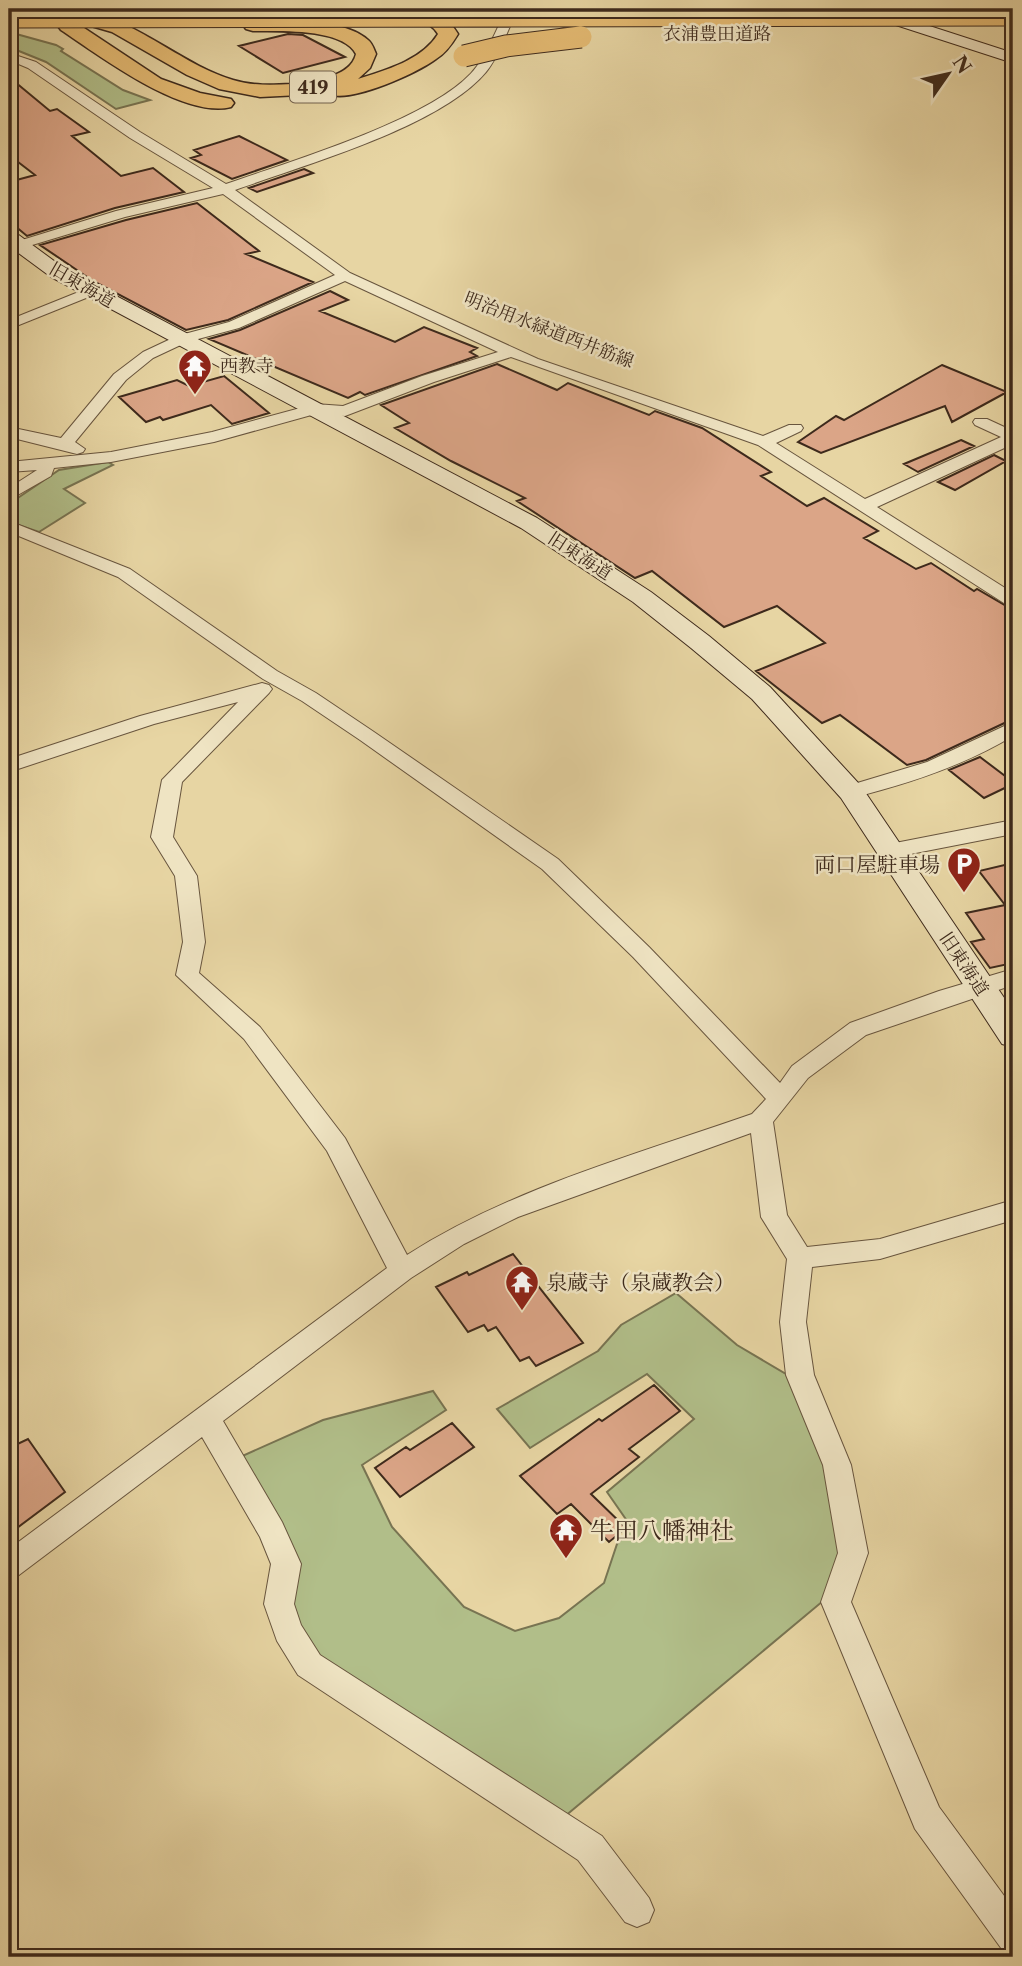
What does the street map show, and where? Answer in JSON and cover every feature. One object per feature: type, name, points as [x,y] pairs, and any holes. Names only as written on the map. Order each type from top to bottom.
[{"type":"highway","name":"419","points":[[9,20],[145,24],[291,25],[342,34],[360,43],[366,51],[365,59],[360,68],[351,75],[324,85],[289,91],[245,90],[201,76],[114,25],[78,15],[33,9]]},
{"type":"highway","points":[[9,10],[162,9]]},
{"type":"highway","name":"419","points":[[9,20],[68,26],[105,35],[168,74],[199,87],[243,96],[292,99],[352,87],[401,69],[441,47],[448,34],[444,26],[432,17],[411,9]]},
{"type":"highway","points":[[863,10],[1013,12]]},
{"type":"highway","name":"衣浦豊田道路","points":[[9,20],[1013,12]]},
{"type":"highway","name":"衣浦豊田道路","points":[[68,26],[154,83],[196,98],[246,106],[298,106],[340,99],[464,56],[517,44],[603,36],[898,33],[1013,25]]},
{"type":"street","points":[[12,243],[231,187],[337,149],[446,101],[482,69],[512,9]]},
{"type":"street","points":[[863,10],[1013,58]]},
{"type":"street","name":"明治用水緑道西井筋線","points":[[9,50],[39,61],[359,271],[501,336],[776,430],[789,432],[871,503],[1013,583]]},
{"type":"street","points":[[9,56],[32,65],[135,135],[231,187],[345,276],[533,362],[764,442],[871,503],[1013,601]]},
{"type":"street","name":"旧東海道","points":[[12,243],[91,291],[529,523],[642,597],[761,693],[851,792],[1013,1036]]},
{"type":"street","points":[[65,444],[120,377],[148,355],[182,339],[234,325],[345,276]]},
{"type":"street","points":[[9,325],[91,291]]},
{"type":"street","points":[[9,467],[111,457],[215,437],[315,409],[345,411],[428,379],[512,352]]},
{"type":"street","points":[[981,422],[1013,437]]},
{"type":"street","points":[[9,432],[65,444],[81,451],[83,459]]},
{"type":"street","points":[[764,442],[789,432]]},
{"type":"street","points":[[871,503],[1013,437]]},
{"type":"street","points":[[9,495],[45,472],[46,464]]},
{"type":"street","points":[[9,526],[124,573],[266,682],[309,696],[550,864],[641,952],[781,1100]]},
{"type":"street","points":[[9,766],[266,682]]},
{"type":"street","points":[[266,682],[172,780],[162,837],[186,876],[194,942],[187,975],[252,1033],[336,1144],[402,1271]]},
{"type":"street","points":[[851,792],[897,780],[961,755],[986,745],[1013,728]]},
{"type":"street","points":[[890,851],[1013,827]]},
{"type":"street","points":[[9,1566],[402,1271],[455,1237],[509,1210],[761,1120],[781,1100],[800,1072],[858,1029],[1013,977]]},
{"type":"street","points":[[761,1120],[774,1217],[800,1258],[793,1322],[800,1375],[837,1465],[853,1553],[836,1602],[927,1818],[1013,1934]]},
{"type":"street","points":[[800,1258],[880,1249],[1013,1210]]},
{"type":"street","points":[[206,1418],[272,1531],[286,1564],[279,1604],[288,1631],[309,1665],[590,1848],[637,1910]]},
{"type":"green space","points":[[9,32],[56,45],[63,49],[61,51],[123,90],[150,100],[116,109],[46,62],[9,47]]},
{"type":"green space","points":[[108,462],[113,465],[64,489],[85,503],[39,532],[9,522],[9,504],[59,470]]},
{"type":"green space","name":"牛田八幡神社","points":[[676,1293],[737,1345],[796,1380],[833,1479],[840,1555],[823,1601],[564,1817],[309,1651],[240,1457],[323,1420],[433,1391],[446,1410],[362,1465],[392,1527],[464,1607],[515,1631],[559,1618],[604,1583],[617,1544],[632,1528],[607,1492],[694,1419],[647,1374],[530,1448],[497,1409],[598,1351],[621,1325]]},
{"type":"building","points":[[288,34],[303,35],[345,57],[283,73],[239,46]]},
{"type":"building","points":[[9,77],[50,111],[57,109],[89,132],[72,136],[121,176],[153,168],[184,192],[115,208],[27,236],[9,221],[9,182],[35,175],[9,155]]},
{"type":"building","points":[[239,136],[287,160],[232,179],[191,158],[201,155],[194,150]]},
{"type":"building","points":[[304,169],[313,173],[257,192],[249,188]]},
{"type":"building","points":[[197,203],[259,251],[246,254],[313,282],[228,320],[186,330],[93,281],[40,245],[126,220]]},
{"type":"building","points":[[330,291],[348,300],[320,311],[395,342],[424,327],[477,348],[470,352],[477,356],[365,395],[360,392],[348,398],[209,339],[240,330]]},
{"type":"building","points":[[497,364],[557,390],[568,383],[649,415],[655,411],[702,428],[771,472],[761,476],[807,506],[824,498],[878,531],[864,538],[916,569],[931,563],[974,591],[977,589],[1013,610],[1013,719],[926,760],[907,765],[840,715],[822,723],[756,671],[825,643],[777,606],[724,627],[652,571],[635,578],[517,501],[525,498],[451,461],[395,428],[409,423],[381,405]]},
{"type":"building","points":[[942,365],[1007,392],[952,422],[945,406],[821,453],[798,442],[836,416],[844,420]]},
{"type":"building","points":[[224,376],[269,413],[232,424],[211,405],[163,420],[160,417],[146,422],[119,397],[177,380],[189,386]]},
{"type":"building","points":[[961,440],[974,446],[918,472],[904,464]]},
{"type":"building","points":[[994,455],[1006,461],[955,490],[938,482]]},
{"type":"building","points":[[980,757],[1013,784],[984,798],[949,770]]},
{"type":"building","points":[[1013,863],[1013,963],[990,968],[971,942],[984,939],[966,913],[1005,905],[979,871]]},
{"type":"building","points":[[513,1254],[583,1343],[536,1366],[529,1357],[520,1361],[496,1327],[488,1331],[484,1325],[468,1332],[436,1287]]},
{"type":"building","points":[[654,1385],[680,1411],[629,1449],[639,1457],[591,1494],[626,1528],[609,1542],[571,1504],[557,1514],[520,1476],[599,1419],[602,1421]]},
{"type":"building","points":[[452,1423],[474,1447],[400,1497],[375,1468],[406,1447],[410,1450]]},
{"type":"building","points":[[28,1439],[65,1492],[9,1534],[9,1448]]},
{"type":"place","name":"西教寺","points":[[195,396]]},
{"type":"place","name":"両口屋駐車場","points":[[964,894]]},
{"type":"place","name":"泉蔵寺（泉蔵教会）","points":[[522,1312]]},
{"type":"place","name":"牛田八幡神社","points":[[566,1560]]}]
